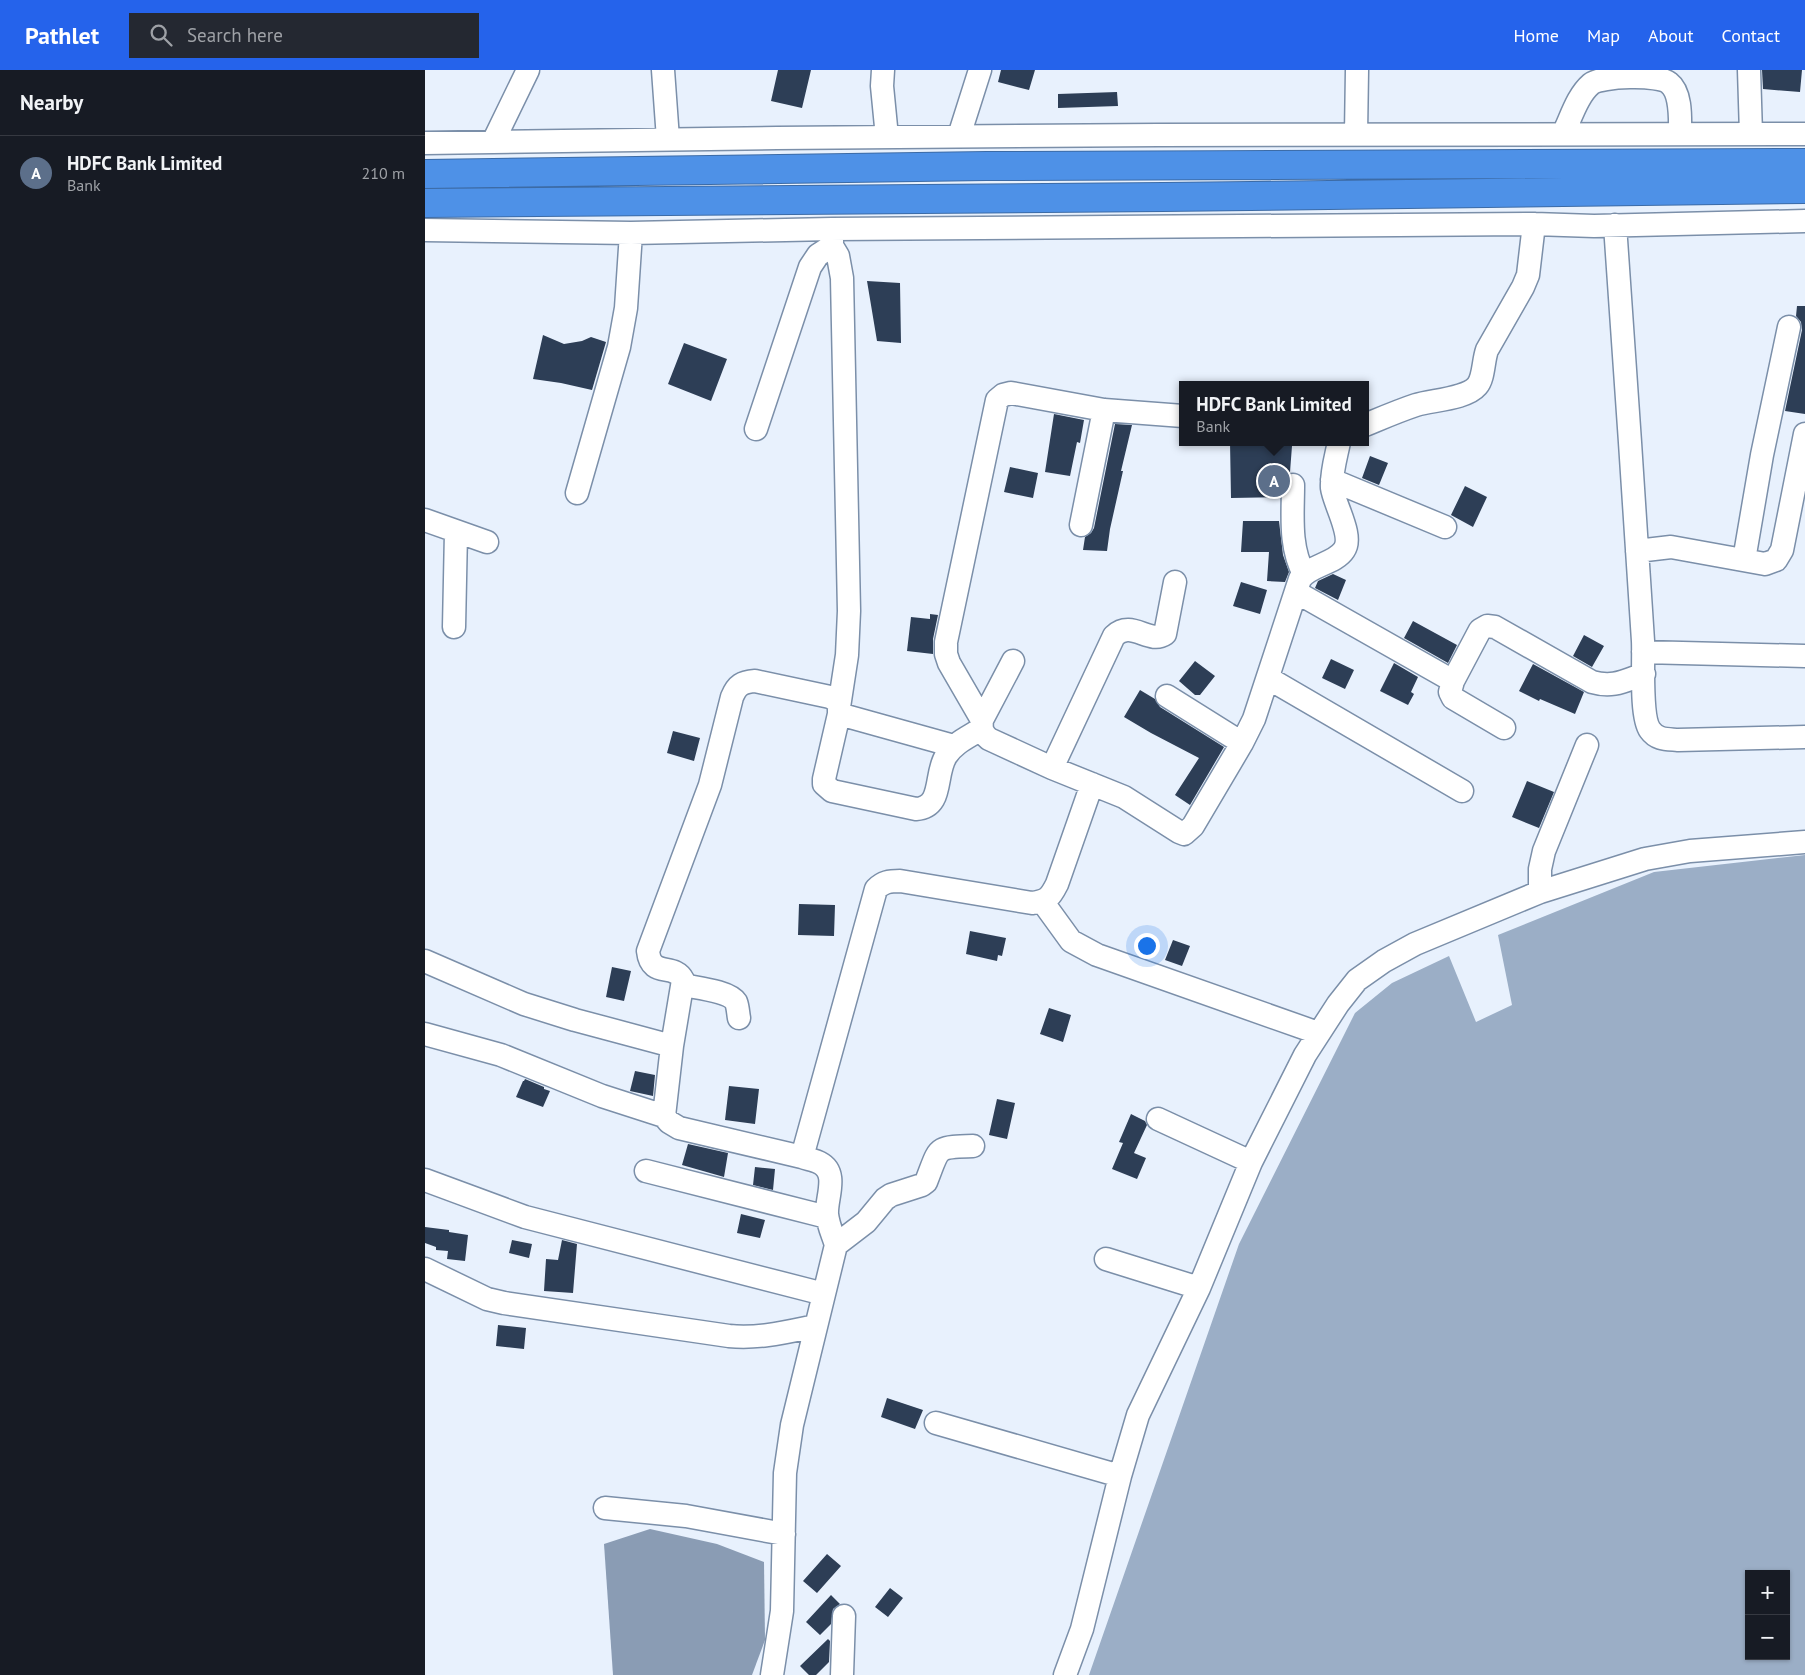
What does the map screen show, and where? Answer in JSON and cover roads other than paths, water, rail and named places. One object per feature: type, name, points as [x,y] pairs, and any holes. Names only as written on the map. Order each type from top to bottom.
[{"type":"highway","points":[[425,174],[986,166],[1805,163]]},
{"type":"highway","points":[[425,203],[1805,189]]},
{"type":"street","points":[[493,142],[528,70]]},
{"type":"street","points":[[663,70],[667,139]]},
{"type":"street","points":[[883,70],[882,86],[887,137]]},
{"type":"street","points":[[959,136],[980,70]]},
{"type":"street","points":[[1356,134],[1357,70]]},
{"type":"street","points":[[1749,70],[1751,134]]},
{"type":"street","points":[[1563,134],[1583,93],[1592,83],[1606,78],[1656,78],[1669,82],[1675,90],[1679,105],[1680,134]]},
{"type":"street","points":[[425,143],[959,136],[1805,134]]},
{"type":"street","points":[[425,230],[832,237],[1534,224],[1594,226],[1805,221]]},
{"type":"street","points":[[1369,423],[1418,404],[1473,391],[1478,386],[1482,380],[1483,360],[1487,350],[1528,275],[1534,224]]},
{"type":"street","points":[[1615,225],[1637,551],[1645,712],[1650,730],[1659,738],[1678,740],[1805,737]]},
{"type":"street","points":[[577,493],[619,346],[625,308],[631,233]]},
{"type":"street","points":[[756,429],[810,267],[832,237]]},
{"type":"street","points":[[832,237],[843,278],[849,611],[847,655],[839,711],[824,784],[832,791],[916,809],[925,808],[932,804],[945,756],[954,746],[981,725],[1013,661]]},
{"type":"street","points":[[1744,560],[1762,455],[1789,327]]},
{"type":"street","points":[[1179,416],[1104,410],[1011,393],[1003,395],[997,400],[946,642],[946,654],[949,663],[981,725],[983,734],[989,739],[1052,768],[1124,797],[1184,834],[1193,826],[1254,719],[1300,583],[1294,546],[1293,484]]},
{"type":"street","points":[[1081,525],[1104,410]]},
{"type":"street","points":[[1637,551],[1671,547],[1765,564],[1776,560],[1782,550],[1805,434]]},
{"type":"street","points":[[1300,583],[1339,555],[1347,543],[1346,533],[1332,489],[1338,446]]},
{"type":"street","points":[[1332,480],[1445,527]]},
{"type":"street","points":[[425,520],[487,542]]},
{"type":"street","points":[[454,627],[456,532]]},
{"type":"street","points":[[1052,768],[1113,636],[1125,629],[1161,637],[1165,634],[1175,582]]},
{"type":"street","points":[[1300,583],[1453,681]]},
{"type":"street","points":[[1504,728],[1453,698],[1450,692],[1453,681],[1480,630],[1487,626],[1495,627],[1592,682],[1615,685],[1644,674]]},
{"type":"street","points":[[1643,652],[1805,656]]},
{"type":"street","points":[[1268,678],[1462,791]]},
{"type":"street","points":[[664,1116],[672,1046],[683,985],[680,975],[658,969],[652,964],[648,951],[710,785],[732,697],[737,686],[745,682],[755,681],[829,697],[837,701],[839,711]]},
{"type":"street","points":[[1167,696],[1242,743]]},
{"type":"street","points":[[839,711],[954,746]]},
{"type":"street","points":[[1541,892],[1540,869],[1544,850],[1587,745]]},
{"type":"street","points":[[801,1157],[876,889],[888,881],[899,880],[1032,903],[1042,901],[1051,896],[1057,884],[1092,784]]},
{"type":"street","points":[[1065,1675],[1082,1629],[1120,1476],[1138,1416],[1199,1288],[1251,1162],[1305,1055],[1337,1004],[1357,980],[1384,960],[1415,944],[1541,892],[1645,859],[1691,851],[1805,842]]},
{"type":"street","points":[[1042,901],[1071,941],[1097,955],[1318,1033]]},
{"type":"street","points":[[425,961],[541,1010],[672,1046]]},
{"type":"street","points":[[683,985],[725,994],[733,998],[737,1004],[739,1018]]},
{"type":"street","points":[[425,1034],[501,1055],[601,1096],[664,1116],[669,1122],[679,1128],[801,1157],[821,1163],[827,1170],[830,1177],[827,1217],[836,1245],[791,1425],[785,1473],[782,1611],[772,1675]]},
{"type":"street","points":[[1159,1119],[1251,1162]]},
{"type":"street","points":[[836,1245],[867,1222],[885,1199],[891,1195],[923,1185],[941,1149],[973,1146]]},
{"type":"street","points":[[645,1171],[827,1217]]},
{"type":"street","points":[[425,1180],[525,1217],[824,1294]]},
{"type":"street","points":[[1105,1259],[1199,1288]]},
{"type":"street","points":[[425,1270],[487,1299],[503,1303],[729,1336],[764,1337],[815,1326]]},
{"type":"street","points":[[936,1422],[1120,1476]]},
{"type":"street","points":[[605,1508],[686,1516],[784,1534]]},
{"type":"street","points":[[842,1675],[844,1616]]},
{"type":"place","name":"HDFC Bank Limited","points":[[1274,481]]}]
